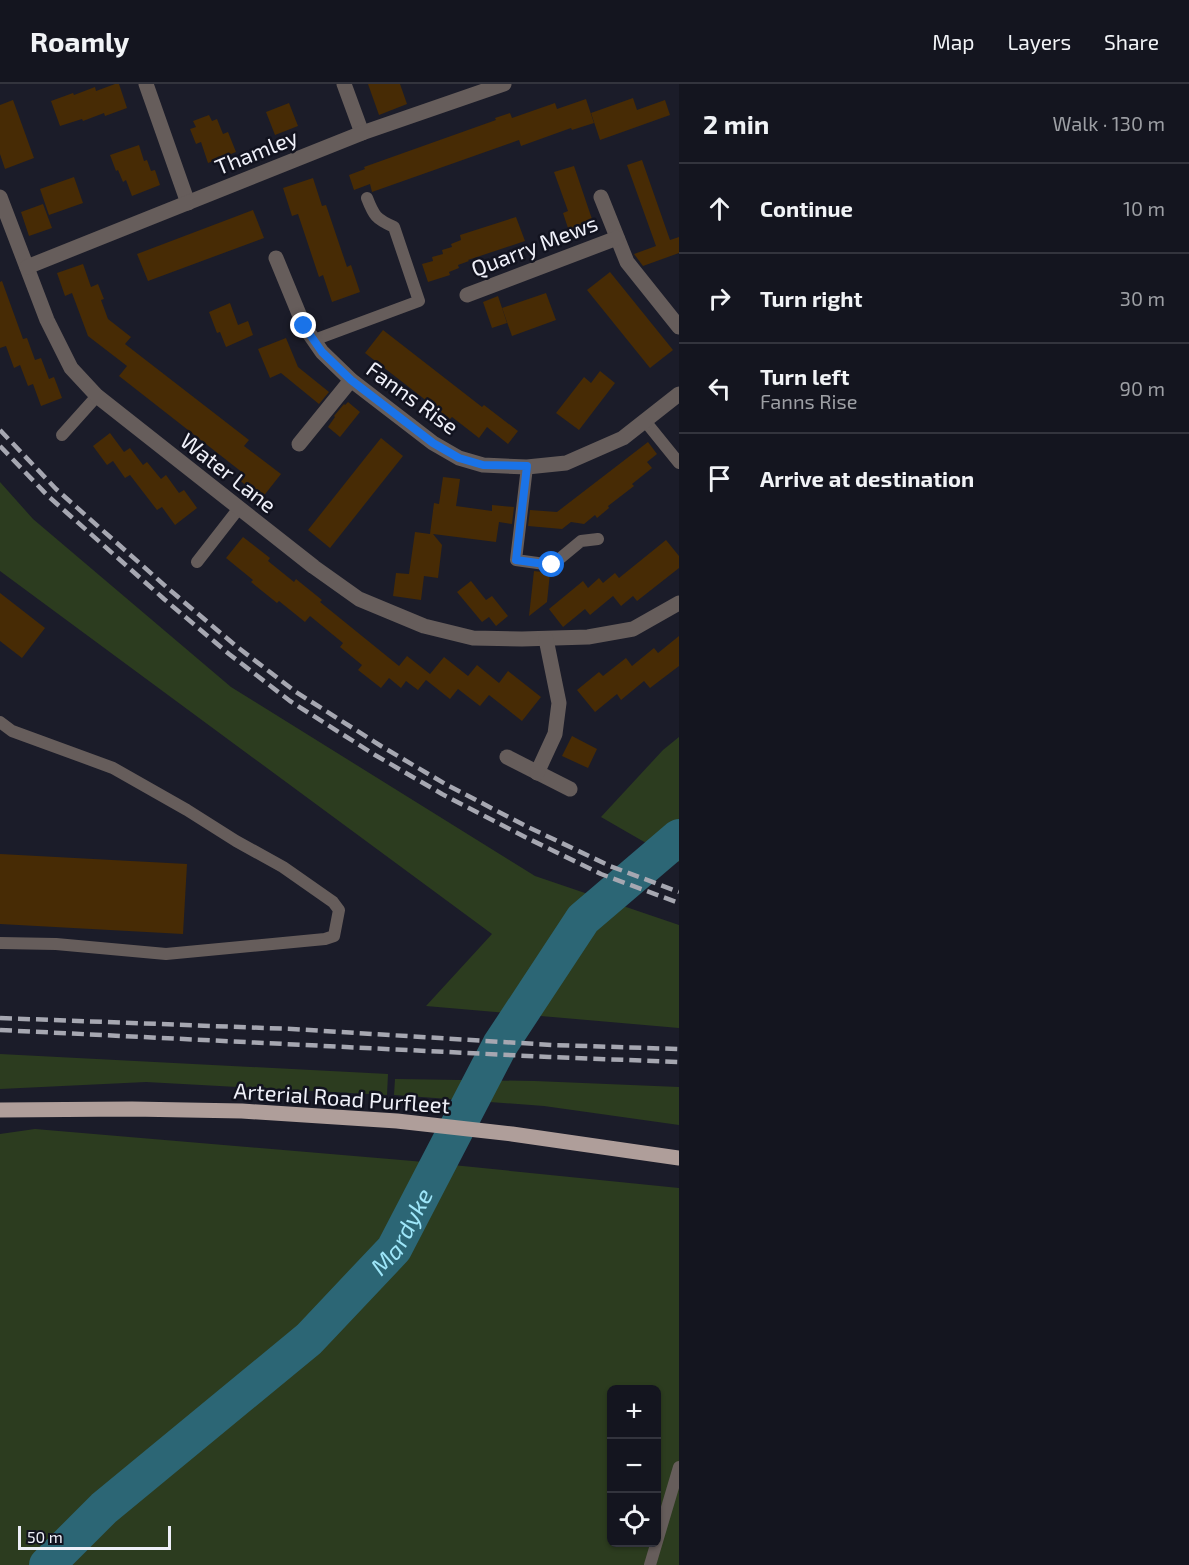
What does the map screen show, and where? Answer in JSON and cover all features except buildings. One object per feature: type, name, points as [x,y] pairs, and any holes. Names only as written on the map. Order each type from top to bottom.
[{"type":"main road","name":"Arterial Road Purfleet","points":[[0,1110],[132,1108],[242,1111],[397,1121],[512,1134],[679,1158]]},
{"type":"street","points":[[146,84],[188,202]]},
{"type":"street","points":[[344,84],[362,133]]},
{"type":"street","name":"Thamley","points":[[27,267],[362,133],[504,84]]},
{"type":"street","name":"Quarry Mews","points":[[601,197],[627,262],[679,327]]},
{"type":"street","name":"Water Lane","points":[[0,198],[47,320],[71,368],[97,396],[314,567],[359,599],[424,626],[473,638],[546,639],[588,637],[633,630],[679,603]]},
{"type":"street","name":"Quarry Mews","points":[[467,294],[617,238]]},
{"type":"street","name":"Fanns Rise","points":[[276,258],[304,326],[322,352],[351,380],[433,443],[459,458],[483,465],[527,466],[566,463],[623,438],[679,394]]},
{"type":"street","points":[[299,444],[351,380]]},
{"type":"street","points":[[537,773],[555,734],[559,703],[546,639]]},
{"type":"street","points":[[507,757],[570,789]]},
{"type":"lane","points":[[314,340],[419,301],[394,227],[373,216],[367,198]]},
{"type":"lane","points":[[62,435],[97,396]]},
{"type":"lane","points":[[645,421],[679,464]]},
{"type":"lane","points":[[527,466],[516,560],[552,565],[581,541],[598,539]]},
{"type":"lane","points":[[197,562],[239,508]]},
{"type":"lane","points":[[0,722],[12,731],[113,768],[283,867],[333,902],[339,910],[334,936],[313,941],[166,954],[56,944],[0,943]]},
{"type":"lane","points":[[650,1565],[679,1467]]},
{"type":"green space","points":[[0,482],[33,519],[231,687],[535,876],[679,925],[679,1028],[426,1006],[492,934],[0,571]]},
{"type":"green space","points":[[679,737],[679,862],[601,817],[663,750]]},
{"type":"green space","points":[[0,1054],[388,1074],[387,1095],[146,1082],[0,1089]]},
{"type":"green space","points":[[395,1079],[535,1081],[679,1087],[679,1125],[544,1106],[394,1095]]},
{"type":"green space","points":[[35,1129],[413,1161],[679,1188],[679,1565],[0,1565],[0,1134]]},
{"type":"waterway","name":"Mardyke","points":[[47,1565],[104,1508],[309,1339],[394,1249],[500,1045],[583,919],[679,837]]},
{"type":"railway","points":[[0,430],[56,489],[171,591],[236,646],[296,692],[447,785],[610,866],[679,892]]},
{"type":"railway","points":[[0,446],[48,496],[164,599],[229,654],[290,701],[442,794],[601,874],[679,903]]},
{"type":"railway","points":[[0,1018],[292,1029],[552,1045],[679,1049]]},
{"type":"railway","points":[[0,1030],[679,1062]]},
{"type":"route","points":[[304,326],[322,352],[351,380],[433,443],[459,458],[483,465],[527,466],[516,560],[552,565]]}]
